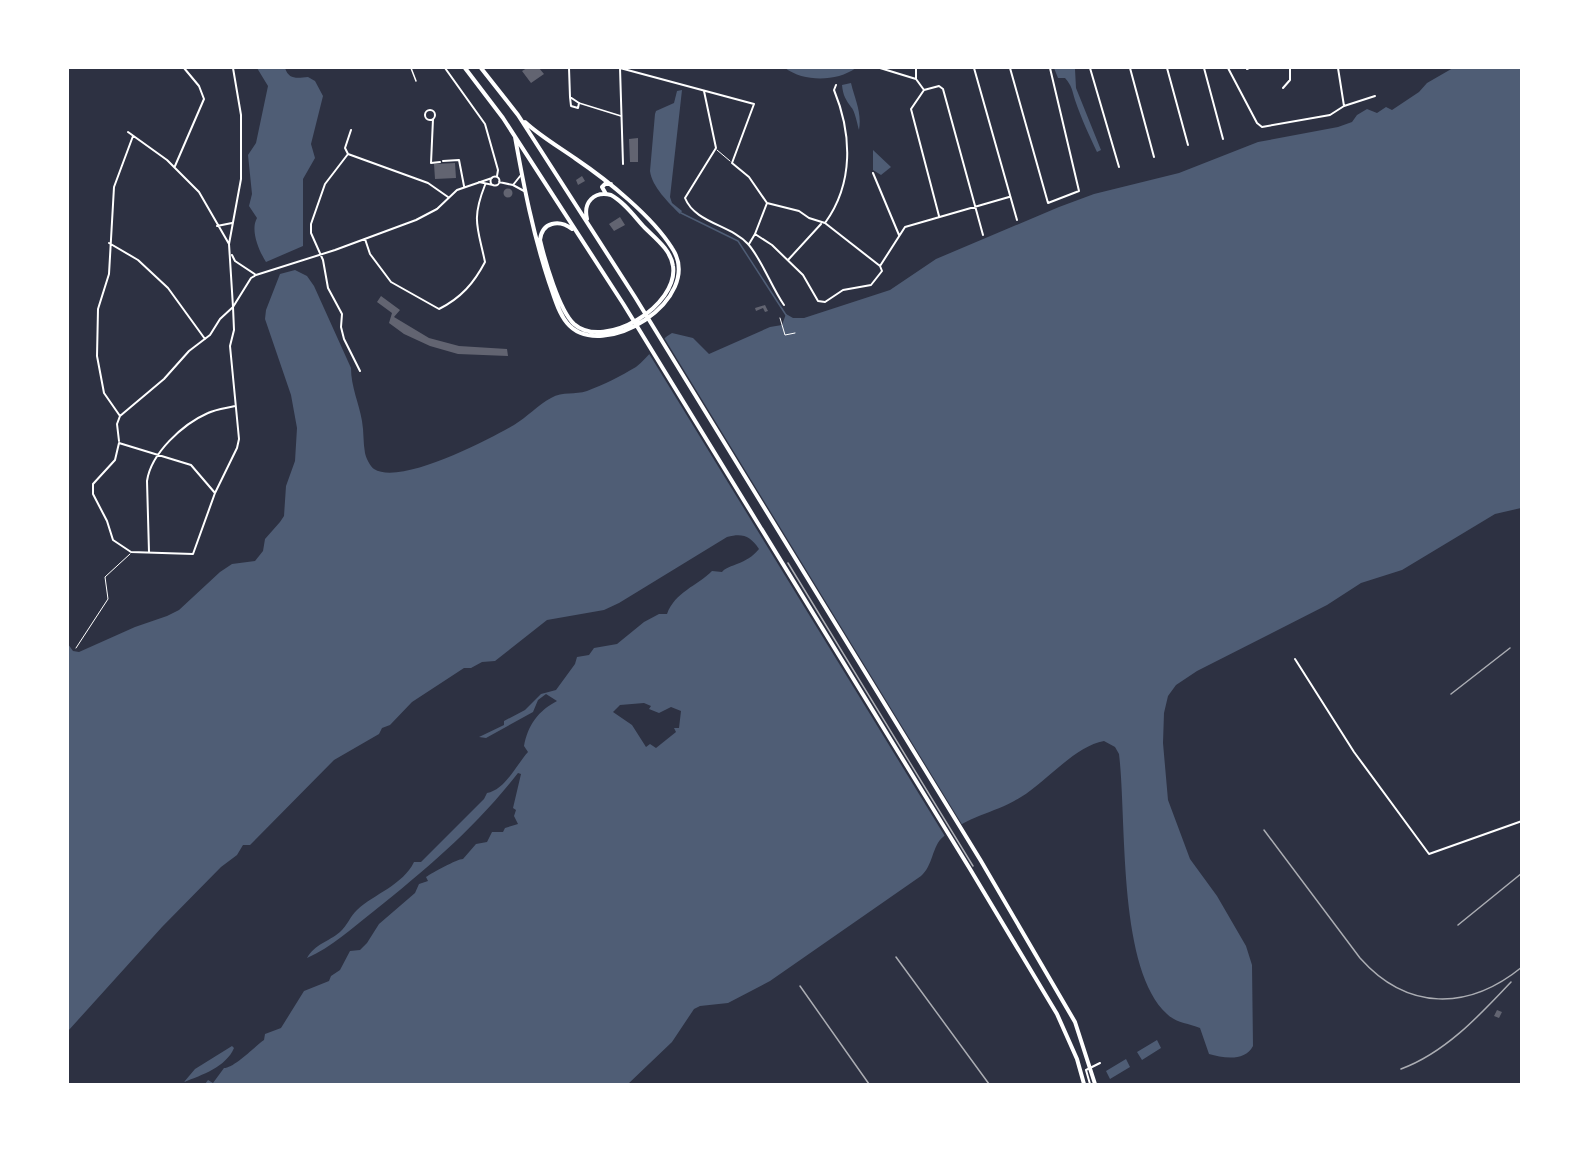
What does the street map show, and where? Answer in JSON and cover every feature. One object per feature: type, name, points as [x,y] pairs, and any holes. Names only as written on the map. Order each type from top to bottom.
[{"type":"highway","points":[[465,68],[514,134],[624,305],[1050,1001],[1071,1044],[1084,1084]]},
{"type":"highway","points":[[482,68],[518,115],[635,297],[1059,992],[1082,1039],[1095,1084]]},
{"type":"highway","points":[[514,134],[534,238],[562,315],[579,333],[601,338],[625,330],[666,303],[675,291],[679,275],[674,249],[611,184],[538,133],[518,115]]},
{"type":"highway","points":[[606,194],[603,185],[611,184]]},
{"type":"highway","points":[[575,231],[563,223],[553,223],[545,227],[540,240],[567,316],[580,328],[595,334],[617,330],[650,311],[666,297],[674,277],[674,267],[668,253],[616,198],[606,194],[596,195],[589,200],[586,208],[588,222]]},
{"type":"street","points":[[175,167],[204,99],[199,86],[184,68]]},
{"type":"street","points":[[233,68],[240,115],[241,179],[230,244],[231,252],[233,307],[234,330],[230,346],[239,439],[237,448],[215,493],[193,554],[131,552],[113,540],[107,521],[93,494],[93,484],[115,460],[119,443],[117,424],[120,416],[205,339],[233,307],[250,278],[425,216],[464,186],[496,177]]},
{"type":"street","points":[[411,68],[416,81]]},
{"type":"street","points":[[445,68],[485,124],[498,170],[496,177],[499,182]]},
{"type":"street","points":[[569,68],[572,107],[578,108],[579,103]]},
{"type":"street","points":[[623,164],[620,68],[754,104],[732,163],[749,177],[767,203],[799,211],[823,223],[880,266],[882,271],[871,285],[843,291],[825,302],[818,301],[810,282],[772,244],[755,234]]},
{"type":"street","points":[[880,68],[916,79]]},
{"type":"street","points":[[916,68],[916,79],[924,90]]},
{"type":"street","points":[[974,68],[1017,220]]},
{"type":"street","points":[[1010,68],[1048,203],[1079,191],[1050,68]]},
{"type":"street","points":[[1090,68],[1119,167]]},
{"type":"street","points":[[1130,68],[1154,156]]},
{"type":"street","points":[[1167,68],[1188,145]]},
{"type":"street","points":[[1204,68],[1223,139]]},
{"type":"street","points":[[1228,68],[1257,123],[1262,127],[1329,115],[1344,106],[1375,96]]},
{"type":"street","points":[[1283,88],[1290,80],[1290,68]]},
{"type":"street","points":[[1338,68],[1344,106]]},
{"type":"street","points":[[788,260],[838,205],[849,149],[842,108],[834,90],[836,85]]},
{"type":"street","points":[[939,216],[911,108],[924,90],[939,86],[943,89],[983,235]]},
{"type":"street","points":[[704,91],[716,148],[685,198],[694,211],[734,232],[748,244],[784,305]]},
{"type":"street","points":[[570,97],[579,103],[622,116]]},
{"type":"street","points":[[433,119],[431,163],[459,160],[464,186]]},
{"type":"street","points":[[351,130],[345,148],[348,154],[428,183],[448,197]]},
{"type":"street","points":[[128,132],[175,167],[199,192],[217,226],[230,244]]},
{"type":"street","points":[[120,416],[104,393],[98,356],[98,309],[109,274],[114,187],[134,136]]},
{"type":"street","points":[[348,154],[326,182],[311,224],[319,254],[323,260],[328,288],[342,314],[344,339],[360,371]]},
{"type":"street","points":[[873,173],[899,235]]},
{"type":"street","points":[[513,185],[521,175]]},
{"type":"street","points":[[492,178],[493,184]]},
{"type":"street","points":[[479,182],[485,185],[499,182],[513,185],[524,191]]},
{"type":"street","points":[[365,239],[370,254],[391,282],[439,309],[460,297],[477,279],[485,262],[476,229],[476,211],[485,185]]},
{"type":"street","points":[[880,266],[892,251],[904,227],[1009,197]]},
{"type":"street","points":[[748,244],[755,234],[767,203]]},
{"type":"street","points":[[217,226],[233,223]]},
{"type":"street","points":[[109,243],[138,260],[168,288],[205,339]]},
{"type":"street","points":[[231,252],[235,261],[256,275]]},
{"type":"street","points":[[149,552],[148,471],[158,455],[191,423],[208,413],[235,406]]},
{"type":"street","points":[[119,443],[191,465],[215,493]]},
{"type":"street","points":[[1295,659],[1354,752],[1429,854],[1521,821]]},
{"type":"street","points":[[1090,1084],[1086,1070],[1100,1063]]},
{"type":"lane","points":[[716,148],[732,163]]},
{"type":"lane","points":[[76,648],[108,599],[105,577],[131,552]]},
{"type":"path","points":[[780,318],[785,335],[795,333]]},
{"type":"water","points":[[257,68],[285,68],[291,76],[308,77],[315,81],[323,96],[311,144],[315,158],[303,179],[303,246],[266,262],[255,234],[257,218],[249,206],[252,194],[248,155],[256,143],[268,86]]},
{"type":"water","points":[[785,68],[856,68],[830,78],[811,78]]},
{"type":"water","points":[[1054,68],[1075,69],[1076,88],[1101,150],[1097,152],[1080,114],[1072,88],[1065,78],[1058,78]]},
{"type":"water","points":[[1453,68],[1521,68],[1521,508],[1495,514],[1402,570],[1361,583],[1327,605],[1197,671],[1176,685],[1168,696],[1164,713],[1163,743],[1168,800],[1190,859],[1217,896],[1246,946],[1252,965],[1253,1046],[1245,1055],[1233,1058],[1209,1054],[1200,1028],[1171,1017],[1151,992],[1140,963],[1127,892],[1119,754],[1115,747],[1104,741],[1082,750],[1021,797],[962,824],[943,837],[921,876],[770,981],[728,1003],[700,1006],[694,1009],[672,1042],[628,1084],[205,1084],[208,1080],[213,1083],[224,1068],[238,1061],[264,1040],[265,1034],[281,1028],[304,991],[329,981],[331,976],[340,970],[350,951],[360,950],[379,924],[415,893],[419,884],[428,881],[426,877],[463,859],[476,844],[487,842],[492,832],[503,832],[505,828],[518,824],[514,816],[516,810],[513,808],[521,774],[518,773],[468,829],[432,863],[342,937],[307,958],[318,946],[340,932],[364,904],[396,883],[414,862],[421,862],[484,799],[487,793],[505,782],[528,752],[524,746],[535,719],[544,709],[557,701],[546,694],[538,700],[533,712],[486,738],[479,737],[504,725],[504,721],[525,710],[541,694],[556,690],[575,664],[577,657],[589,655],[594,648],[617,644],[644,622],[659,614],[667,614],[675,600],[712,571],[722,572],[749,558],[759,549],[749,538],[737,535],[727,537],[604,610],[547,620],[495,661],[482,662],[471,668],[464,668],[412,702],[390,725],[382,728],[379,734],[334,760],[250,845],[243,845],[237,855],[221,867],[162,927],[68,1031],[68,644],[73,651],[79,652],[179,610],[220,572],[232,564],[255,561],[263,551],[265,539],[284,516],[286,486],[295,461],[297,428],[291,395],[265,319],[266,310],[280,274],[295,270],[307,276],[314,286],[351,368],[352,382],[362,421],[365,453],[370,464],[374,469],[387,473],[404,471],[466,450],[514,425],[556,396],[587,391],[618,377],[636,367],[672,333],[693,338],[709,354],[770,327],[782,325],[786,314],[793,318],[804,318],[890,290],[936,259],[1059,207],[1094,194],[1179,173],[1258,142],[1338,127],[1352,122],[1357,115],[1367,109],[1377,113],[1386,107],[1392,110],[1419,92],[1427,83]],"holes":[[[644,703],[651,706],[649,709],[659,713],[671,707],[681,711],[679,728],[674,728],[676,732],[656,748],[650,744],[646,747],[632,725],[613,712],[620,705]]]},
{"type":"water","points":[[851,83],[859,112],[859,130],[854,111],[842,89],[842,85]]},
{"type":"water","points":[[682,90],[670,197],[672,203],[682,211],[680,214],[657,189],[650,171],[656,111],[674,103],[677,91]]},
{"type":"water","points":[[873,150],[891,167],[881,175],[873,170]]},
{"type":"water","points":[[1157,1040],[1161,1048],[1142,1060],[1137,1052]]},
{"type":"water","points":[[232,1046],[234,1048],[230,1055],[219,1065],[184,1082],[195,1069]]},
{"type":"water","points":[[1126,1059],[1130,1067],[1110,1079],[1106,1071]]},
{"type":"pier","points":[[663,336],[963,826],[946,838],[648,352]]},
{"type":"building","points":[[527,68],[539,68],[544,74],[531,83],[522,71]]},
{"type":"building","points":[[638,138],[638,162],[630,162],[629,139]]},
{"type":"building","points":[[455,163],[456,178],[435,179],[434,164]]},
{"type":"building","points":[[582,176],[585,181],[578,185],[576,180]]},
{"type":"building","points":[[508,189],[512,193],[508,197],[504,193]]},
{"type":"building","points":[[620,217],[625,225],[614,231],[609,224]]},
{"type":"building","points":[[381,296],[400,310],[394,317],[429,338],[459,346],[507,349],[508,356],[458,354],[430,346],[404,334],[389,323],[392,313],[377,302]]},
{"type":"building","points":[[765,305],[768,311],[765,312],[763,308],[756,311],[755,308]]},
{"type":"building","points":[[1497,1010],[1502,1012],[1499,1018],[1494,1016]]},
{"type":"waterway","points":[[681,213],[738,241],[786,315]]},
{"type":"railway","points":[[788,563],[973,866]]},
{"type":"railway","points":[[1451,694],[1510,648]]},
{"type":"railway","points":[[1264,830],[1360,958],[1378,975],[1398,988],[1418,996],[1438,999],[1459,997],[1481,992],[1522,967]]},
{"type":"railway","points":[[1458,925],[1522,873]]},
{"type":"railway","points":[[896,957],[989,1084]]},
{"type":"railway","points":[[1401,1069],[1432,1053],[1461,1032],[1511,982]]},
{"type":"railway","points":[[800,986],[869,1084]]}]
